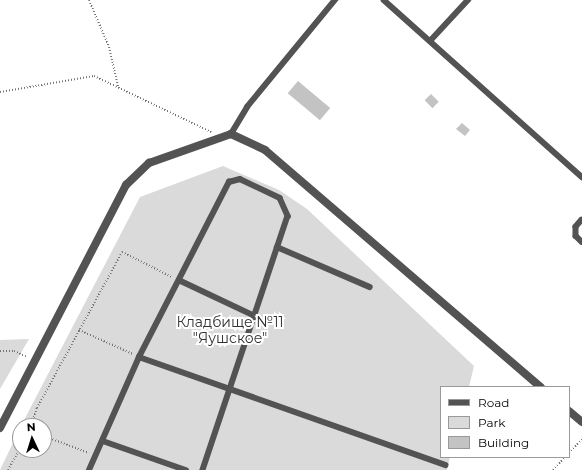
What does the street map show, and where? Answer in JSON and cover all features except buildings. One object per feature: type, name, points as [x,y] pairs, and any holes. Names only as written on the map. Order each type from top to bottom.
[{"type":"street","points":[[0,428],[126,185],[149,163],[231,134],[265,150],[540,386]]},
{"type":"street","points":[[570,412],[582,422]]},
{"type":"lane","points":[[231,134],[246,107],[335,0]]},
{"type":"lane","points":[[384,0],[582,177]]},
{"type":"lane","points":[[430,41],[468,0]]},
{"type":"lane","points":[[90,470],[139,357],[181,281],[229,182],[234,178],[271,191],[287,208],[277,247],[253,315],[230,392],[203,470]]},
{"type":"lane","points":[[582,220],[576,228],[576,236],[582,242]]},
{"type":"lane","points":[[277,247],[370,287]]},
{"type":"lane","points":[[181,281],[253,315]]},
{"type":"lane","points":[[139,357],[230,392],[446,466]]},
{"type":"lane","points":[[103,441],[186,470]]},
{"type":"path","points":[[89,0],[109,47],[118,86]]},
{"type":"path","points":[[0,92],[94,76],[118,86],[219,137]]},
{"type":"path","points":[[34,418],[37,408],[122,252],[181,281]]},
{"type":"path","points":[[80,330],[139,357]]},
{"type":"path","points":[[0,351],[14,351],[35,360]]},
{"type":"path","points":[[52,439],[96,456]]},
{"type":"path","points":[[570,452],[582,439]]},
{"type":"path","points":[[8,470],[15,458]]},
{"type":"path","points":[[553,470],[564,458]]},
{"type":"green space","name":"Кладбище №11 \"Яушское\"","points":[[223,166],[279,190],[307,209],[474,366],[469,386],[440,386],[440,458],[450,458],[447,470],[0,470],[12,445],[12,458],[52,458],[52,418],[25,418],[140,197]]},
{"type":"green space","points":[[29,339],[0,389],[0,340]]}]
